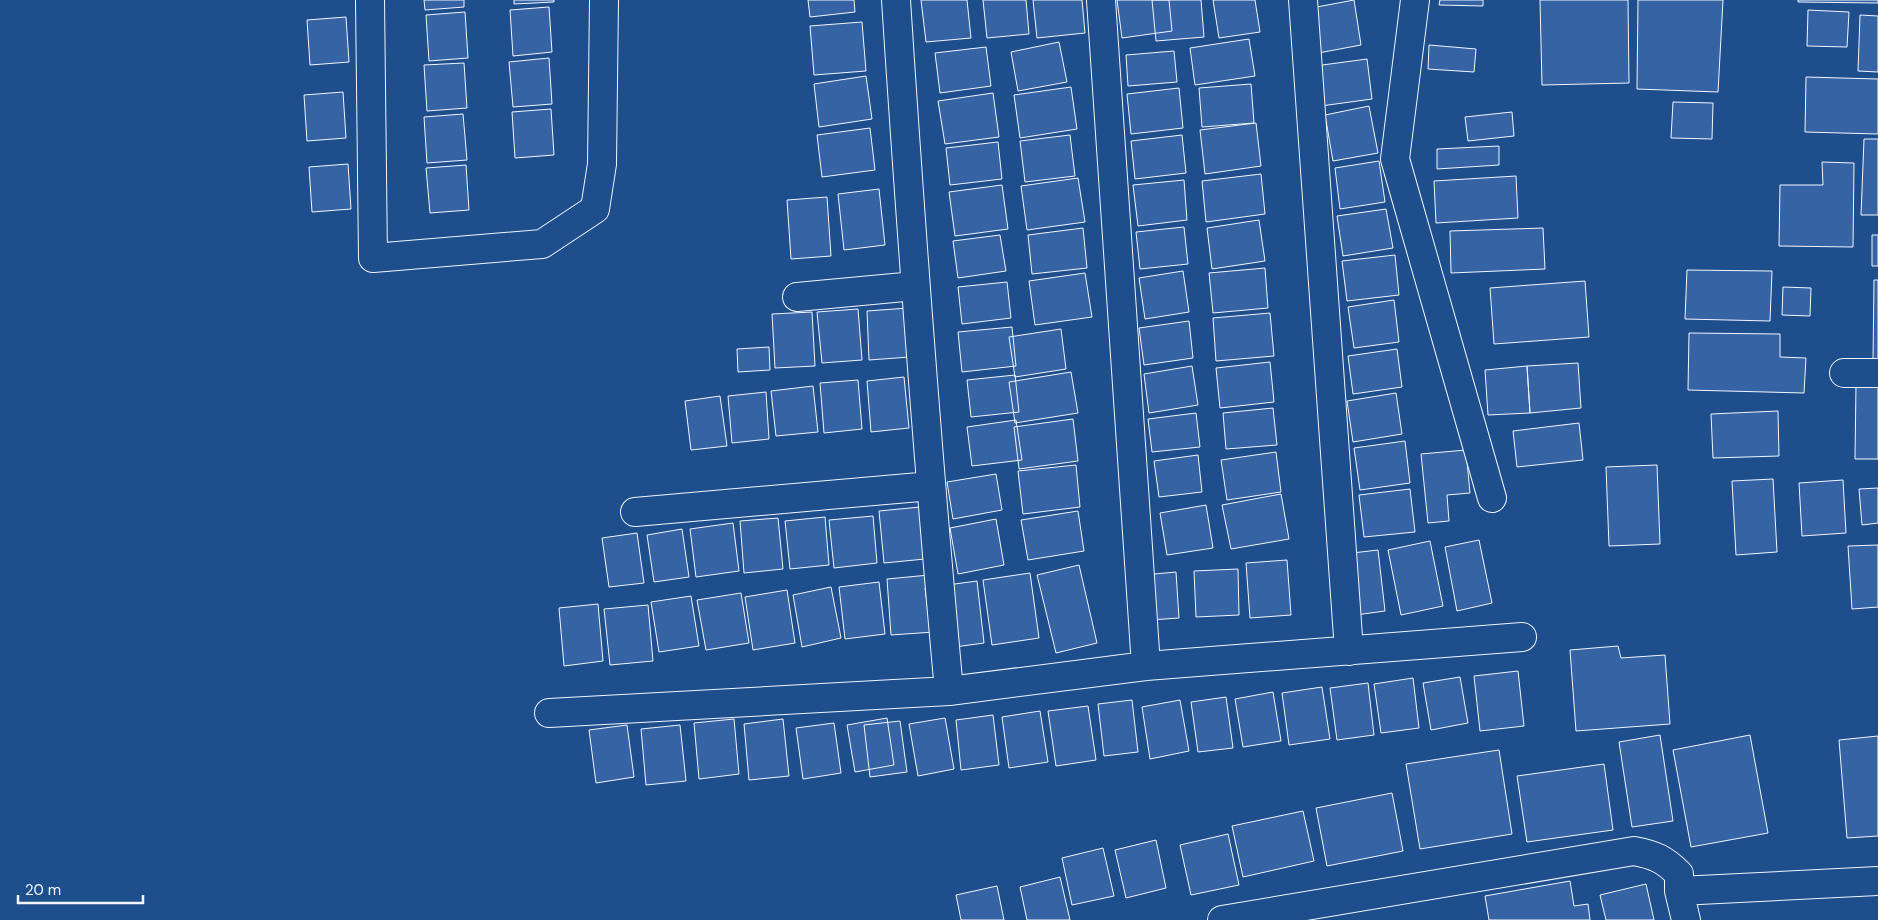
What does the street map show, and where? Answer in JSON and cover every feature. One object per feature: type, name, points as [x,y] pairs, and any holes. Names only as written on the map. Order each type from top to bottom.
[{"type":"street","points":[[370,0],[373,258],[542,244],[595,209],[602,164],[604,0]]},
{"type":"street","points":[[896,0],[930,486],[950,691]]},
{"type":"street","points":[[1101,0],[1146,666]]},
{"type":"street","points":[[1303,0],[1349,651]]},
{"type":"street","points":[[1415,0],[1395,159],[1492,498]]},
{"type":"street","points":[[797,297],[915,286]]},
{"type":"street","points":[[1844,373],[1878,373]]},
{"type":"street","points":[[636,512],[930,486]]},
{"type":"street","points":[[549,713],[950,691],[1146,666],[1522,637]]},
{"type":"street","points":[[1222,920],[1634,851],[1653,854],[1668,863],[1679,874],[1679,890],[1686,920]]},
{"type":"street","points":[[1679,890],[1878,881]]},
{"type":"building","points":[[424,0],[464,0],[464,7],[425,10]]},
{"type":"building","points":[[514,0],[554,0],[554,2],[514,4]]},
{"type":"building","points":[[808,0],[854,0],[855,12],[810,17]]},
{"type":"building","points":[[921,0],[967,0],[971,38],[926,42]]},
{"type":"building","points":[[983,0],[1026,0],[1029,34],[987,38]]},
{"type":"building","points":[[1033,0],[1082,0],[1085,33],[1037,38]]},
{"type":"building","points":[[1117,0],[1169,0],[1172,31],[1122,38]]},
{"type":"building","points":[[1152,0],[1201,0],[1204,37],[1156,41]]},
{"type":"building","points":[[1213,0],[1255,0],[1260,32],[1219,38]]},
{"type":"building","points":[[1354,0],[1361,45],[1313,54],[1306,9]]},
{"type":"building","points":[[1440,0],[1483,0],[1483,6],[1439,5]]},
{"type":"building","points":[[1540,0],[1628,0],[1629,83],[1542,85]]},
{"type":"building","points":[[1638,0],[1723,0],[1718,92],[1637,89]]},
{"type":"building","points":[[1798,0],[1878,0],[1878,3],[1798,2]]},
{"type":"building","points":[[549,7],[552,52],[513,56],[510,10]]},
{"type":"building","points":[[1808,10],[1849,12],[1847,47],[1807,46]]},
{"type":"building","points":[[465,12],[468,58],[429,61],[426,15]]},
{"type":"building","points":[[1860,15],[1878,16],[1878,72],[1858,71]]},
{"type":"building","points":[[346,17],[349,62],[310,65],[307,20]]},
{"type":"building","points":[[862,22],[866,71],[814,75],[810,26]]},
{"type":"building","points":[[1249,39],[1255,76],[1195,85],[1190,48]]},
{"type":"building","points":[[1059,42],[1067,82],[1018,91],[1011,52]]},
{"type":"building","points":[[1429,45],[1476,49],[1474,72],[1428,69]]},
{"type":"building","points":[[986,47],[991,86],[940,93],[935,53]]},
{"type":"building","points":[[1174,51],[1177,82],[1128,86],[1126,55]]},
{"type":"building","points":[[549,58],[552,104],[513,107],[509,62]]},
{"type":"building","points":[[1367,59],[1372,99],[1321,106],[1315,66]]},
{"type":"building","points":[[464,63],[467,108],[427,111],[424,65]]},
{"type":"building","points":[[866,76],[872,119],[819,127],[814,84]]},
{"type":"building","points":[[1806,77],[1878,79],[1878,134],[1805,132]]},
{"type":"building","points":[[1251,84],[1254,123],[1202,127],[1199,88]]},
{"type":"building","points":[[1071,87],[1077,129],[1020,138],[1014,95]]},
{"type":"building","points":[[1179,88],[1183,128],[1131,134],[1127,94]]},
{"type":"building","points":[[343,92],[346,138],[307,141],[304,95]]},
{"type":"building","points":[[993,93],[999,137],[945,144],[938,101]]},
{"type":"building","points":[[1673,102],[1713,103],[1712,139],[1671,138]]},
{"type":"building","points":[[1369,106],[1378,153],[1333,161],[1325,115]]},
{"type":"building","points":[[551,109],[554,155],[515,158],[512,112]]},
{"type":"building","points":[[1512,112],[1514,136],[1468,141],[1465,117]]},
{"type":"building","points":[[463,114],[467,160],[427,163],[424,117]]},
{"type":"building","points":[[1256,123],[1261,166],[1205,174],[1200,130]]},
{"type":"building","points":[[870,128],[875,170],[822,177],[817,135]]},
{"type":"building","points":[[1070,135],[1075,176],[1025,182],[1020,141]]},
{"type":"building","points":[[1182,135],[1186,173],[1135,179],[1131,141]]},
{"type":"building","points":[[1864,139],[1878,139],[1878,215],[1861,215]]},
{"type":"building","points":[[998,142],[1002,179],[950,185],[946,148]]},
{"type":"building","points":[[1499,146],[1499,165],[1437,169],[1437,149]]},
{"type":"building","points":[[1379,161],[1385,202],[1340,209],[1335,168]]},
{"type":"building","points":[[1822,162],[1854,163],[1853,247],[1779,246],[1780,185],[1823,185]]},
{"type":"building","points":[[348,164],[351,209],[312,212],[309,167]]},
{"type":"building","points":[[466,165],[469,210],[430,213],[426,168]]},
{"type":"building","points":[[1261,174],[1265,214],[1206,222],[1202,181]]},
{"type":"building","points":[[1516,176],[1518,218],[1436,223],[1434,181]]},
{"type":"building","points":[[1078,178],[1085,222],[1027,230],[1021,186]]},
{"type":"building","points":[[1184,180],[1187,220],[1138,226],[1133,185]]},
{"type":"building","points":[[1002,185],[1008,229],[955,236],[949,192]]},
{"type":"building","points":[[879,189],[885,245],[844,250],[838,194]]},
{"type":"building","points":[[827,197],[831,256],[791,259],[787,200]]},
{"type":"building","points":[[1386,209],[1393,248],[1343,256],[1337,216]]},
{"type":"building","points":[[1259,220],[1265,261],[1212,269],[1207,228]]},
{"type":"building","points":[[1184,227],[1188,264],[1140,269],[1136,232]]},
{"type":"building","points":[[1083,228],[1087,268],[1032,274],[1028,235]]},
{"type":"building","points":[[1543,228],[1545,269],[1451,273],[1450,231]]},
{"type":"building","points":[[1000,235],[1006,271],[958,278],[953,241]]},
{"type":"building","points":[[1872,235],[1878,235],[1878,266],[1872,266]]},
{"type":"building","points":[[1395,255],[1399,295],[1347,301],[1342,261]]},
{"type":"building","points":[[1265,268],[1268,308],[1213,313],[1209,273]]},
{"type":"building","points":[[1687,270],[1772,271],[1770,321],[1685,319]]},
{"type":"building","points":[[1183,271],[1189,312],[1145,319],[1139,278]]},
{"type":"building","points":[[1085,273],[1092,317],[1035,325],[1029,281]]},
{"type":"building","points":[[1874,280],[1878,280],[1878,360],[1873,360]]},
{"type":"building","points":[[1585,281],[1589,337],[1494,344],[1490,288]]},
{"type":"building","points":[[1007,282],[1011,318],[962,324],[958,287]]},
{"type":"building","points":[[1783,287],[1811,288],[1810,316],[1782,315]]},
{"type":"building","points":[[1394,300],[1399,342],[1354,348],[1348,307]]},
{"type":"building","points":[[908,308],[910,357],[869,360],[867,311]]},
{"type":"building","points":[[858,309],[862,360],[822,363],[817,312]]},
{"type":"building","points":[[812,312],[815,366],[775,368],[772,314]]},
{"type":"building","points":[[1270,313],[1274,356],[1216,361],[1213,318]]},
{"type":"building","points":[[1189,321],[1193,358],[1144,365],[1139,328]]},
{"type":"building","points":[[1012,327],[1016,366],[962,372],[958,332]]},
{"type":"building","points":[[1061,329],[1066,369],[1015,377],[1009,337]]},
{"type":"building","points":[[1689,333],[1780,334],[1780,357],[1806,358],[1804,393],[1688,390]]},
{"type":"building","points":[[769,347],[770,370],[738,372],[737,349]]},
{"type":"building","points":[[1397,349],[1402,387],[1353,394],[1348,356]]},
{"type":"building","points":[[1270,362],[1274,402],[1220,408],[1216,368]]},
{"type":"building","points":[[1578,363],[1581,408],[1530,413],[1527,366]]},
{"type":"building","points":[[1192,366],[1198,405],[1149,413],[1144,374]]},
{"type":"building","points":[[1527,366],[1530,413],[1488,415],[1485,370]]},
{"type":"building","points":[[1071,372],[1078,413],[1015,423],[1009,382]]},
{"type":"building","points":[[1015,375],[1019,412],[971,417],[967,380]]},
{"type":"building","points":[[904,377],[909,428],[871,432],[867,381]]},
{"type":"building","points":[[858,380],[862,429],[824,433],[820,383]]},
{"type":"building","points":[[1856,384],[1878,384],[1878,459],[1855,459]]},
{"type":"building","points":[[813,386],[818,432],[776,436],[771,391]]},
{"type":"building","points":[[766,392],[769,439],[732,443],[728,396]]},
{"type":"building","points":[[1396,393],[1402,434],[1353,442],[1347,401]]},
{"type":"building","points":[[720,396],[727,446],[691,450],[685,401]]},
{"type":"building","points":[[1273,408],[1277,445],[1226,449],[1223,413]]},
{"type":"building","points":[[1778,411],[1779,456],[1713,458],[1711,414]]},
{"type":"building","points":[[1196,413],[1200,447],[1152,452],[1148,419]]},
{"type":"building","points":[[1073,419],[1078,461],[1019,469],[1014,427]]},
{"type":"building","points":[[1016,420],[1022,460],[972,466],[967,427]]},
{"type":"building","points":[[1579,423],[1583,460],[1517,467],[1513,431]]},
{"type":"building","points":[[1405,441],[1410,483],[1360,490],[1354,448]]},
{"type":"building","points":[[1466,450],[1470,493],[1447,495],[1449,521],[1428,523],[1421,454]]},
{"type":"building","points":[[1276,452],[1281,492],[1227,500],[1221,460]]},
{"type":"building","points":[[1198,455],[1202,492],[1159,497],[1154,461]]},
{"type":"building","points":[[1076,465],[1080,507],[1023,514],[1018,471]]},
{"type":"building","points":[[1657,465],[1660,544],[1609,546],[1606,467]]},
{"type":"building","points":[[996,474],[1002,510],[953,519],[947,482]]},
{"type":"building","points":[[1773,479],[1777,552],[1736,555],[1732,481]]},
{"type":"building","points":[[1843,480],[1846,533],[1802,536],[1799,483]]},
{"type":"building","points":[[1878,488],[1878,523],[1862,525],[1859,489]]},
{"type":"building","points":[[1410,489],[1415,532],[1364,537],[1359,495]]},
{"type":"building","points":[[1281,494],[1289,539],[1231,549],[1222,505]]},
{"type":"building","points":[[1206,505],[1213,548],[1167,555],[1160,513]]},
{"type":"building","points":[[920,507],[925,559],[884,563],[879,511]]},
{"type":"building","points":[[1078,511],[1084,551],[1028,560],[1021,520]]},
{"type":"building","points":[[873,516],[877,563],[834,568],[829,520]]},
{"type":"building","points":[[825,517],[829,565],[790,569],[785,521]]},
{"type":"building","points":[[778,518],[783,569],[744,573],[740,521]]},
{"type":"building","points":[[996,519],[1004,565],[958,574],[950,528]]},
{"type":"building","points":[[733,523],[739,571],[696,577],[690,529]]},
{"type":"building","points":[[682,529],[689,577],[654,582],[647,535]]},
{"type":"building","points":[[637,533],[644,583],[609,587],[602,538]]},
{"type":"building","points":[[1479,540],[1492,603],[1457,611],[1445,547]]},
{"type":"building","points":[[1430,541],[1443,606],[1401,615],[1388,550]]},
{"type":"building","points":[[1878,545],[1878,607],[1852,609],[1848,546]]},
{"type":"building","points":[[1378,550],[1385,611],[1341,617],[1335,555]]},
{"type":"building","points":[[1287,560],[1291,615],[1250,618],[1246,563]]},
{"type":"building","points":[[1079,565],[1097,643],[1056,653],[1037,575]]},
{"type":"building","points":[[1238,569],[1239,615],[1196,617],[1194,571]]},
{"type":"building","points":[[1176,572],[1179,618],[1136,621],[1133,576]]},
{"type":"building","points":[[1030,573],[1039,638],[992,645],[983,580]]},
{"type":"building","points":[[929,575],[934,632],[891,635],[887,579]]},
{"type":"building","points":[[977,581],[984,643],[933,650],[925,588]]},
{"type":"building","points":[[879,582],[885,634],[845,639],[839,587]]},
{"type":"building","points":[[831,587],[841,638],[802,647],[793,595]]},
{"type":"building","points":[[787,590],[795,643],[753,650],[745,597]]},
{"type":"building","points":[[741,593],[749,643],[706,650],[697,600]]},
{"type":"building","points":[[691,596],[699,646],[659,652],[651,602]]},
{"type":"building","points":[[598,604],[603,661],[564,666],[559,608]]},
{"type":"building","points":[[648,605],[653,661],[610,665],[604,609]]},
{"type":"building","points":[[1618,646],[1621,658],[1665,655],[1670,724],[1576,731],[1570,650]]},
{"type":"building","points":[[1518,671],[1524,726],[1480,731],[1474,676]]},
{"type":"building","points":[[1460,677],[1468,723],[1431,730],[1423,683]]},
{"type":"building","points":[[1413,678],[1419,728],[1381,733],[1374,684]]},
{"type":"building","points":[[1368,683],[1374,735],[1337,740],[1330,688]]},
{"type":"building","points":[[1322,687],[1330,739],[1289,745],[1282,693]]},
{"type":"building","points":[[1273,692],[1281,741],[1243,747],[1235,699]]},
{"type":"building","points":[[1226,697],[1233,748],[1198,752],[1191,702]]},
{"type":"building","points":[[1132,700],[1138,752],[1104,756],[1098,704]]},
{"type":"building","points":[[1180,700],[1189,751],[1150,759],[1142,707]]},
{"type":"building","points":[[1088,706],[1096,760],[1056,766],[1048,711]]},
{"type":"building","points":[[1040,711],[1048,762],[1009,768],[1002,717]]},
{"type":"building","points":[[993,715],[999,765],[961,770],[956,720]]},
{"type":"building","points":[[887,718],[894,765],[855,772],[847,725]]},
{"type":"building","points":[[945,718],[954,769],[918,776],[909,724]]},
{"type":"building","points":[[734,719],[739,774],[699,779],[694,723]]},
{"type":"building","points":[[783,719],[789,776],[749,780],[744,724]]},
{"type":"building","points":[[900,721],[907,772],[870,777],[864,725]]},
{"type":"building","points":[[834,723],[841,773],[803,779],[796,728]]},
{"type":"building","points":[[627,725],[634,777],[596,783],[589,730]]},
{"type":"building","points":[[680,725],[686,781],[646,785],[641,729]]},
{"type":"building","points":[[1660,735],[1673,821],[1632,827],[1619,742]]},
{"type":"building","points":[[1750,735],[1768,833],[1691,847],[1673,750]]},
{"type":"building","points":[[1878,736],[1878,836],[1847,838],[1839,740]]},
{"type":"building","points":[[1499,750],[1512,834],[1420,849],[1406,764]]},
{"type":"building","points":[[1604,764],[1613,830],[1527,842],[1517,776]]},
{"type":"building","points":[[1392,793],[1403,851],[1327,866],[1316,808]]},
{"type":"building","points":[[1303,811],[1314,861],[1243,877],[1232,826]]},
{"type":"building","points":[[1228,834],[1239,885],[1191,895],[1180,845]]},
{"type":"building","points":[[1156,840],[1166,888],[1126,898],[1115,850]]},
{"type":"building","points":[[1103,848],[1114,896],[1072,905],[1062,858]]},
{"type":"building","points":[[1060,877],[1070,920],[1027,920],[1020,887]]},
{"type":"building","points":[[1570,881],[1574,906],[1588,904],[1590,920],[1489,920],[1485,896]]},
{"type":"building","points":[[1646,884],[1654,920],[1606,920],[1600,895]]},
{"type":"building","points":[[997,886],[1004,920],[961,920],[956,895]]}]
